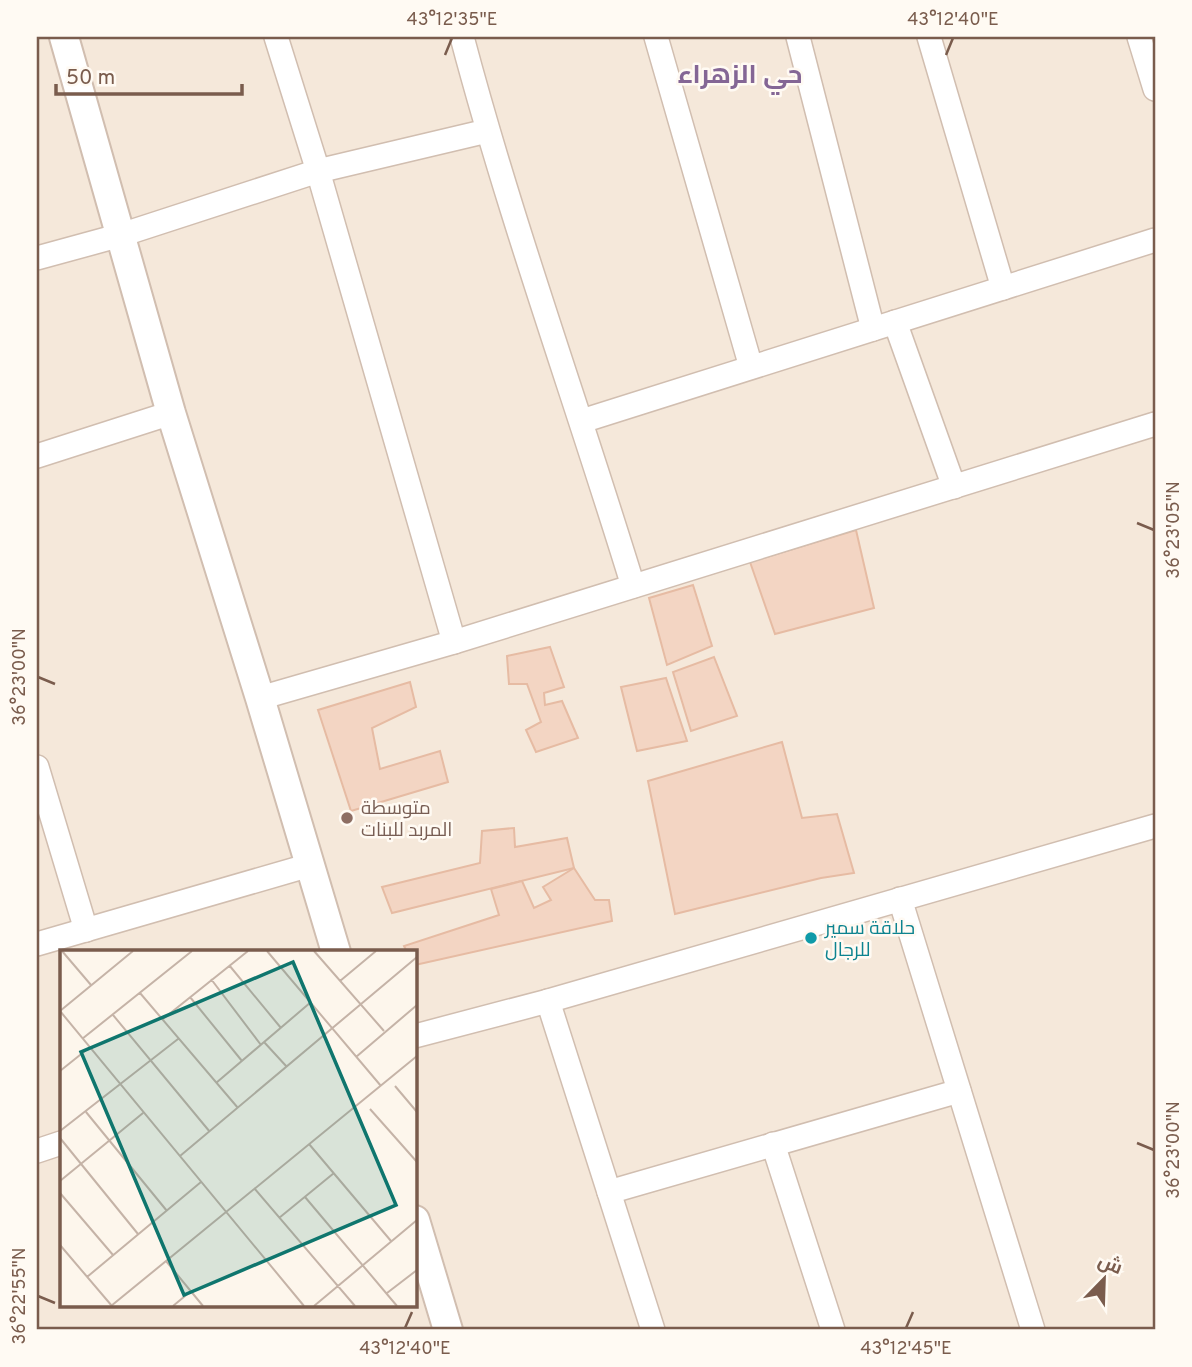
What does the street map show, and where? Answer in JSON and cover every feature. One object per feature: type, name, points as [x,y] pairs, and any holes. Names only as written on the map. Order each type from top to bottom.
[{"type":"street","points":[[64,37],[171,413],[335,950]]},
{"type":"street","points":[[276,37],[318,171],[454,642]]},
{"type":"street","points":[[463,37],[487,131],[633,586]]},
{"type":"street","points":[[656,37],[751,368]]},
{"type":"street","points":[[798,37],[873,329]]},
{"type":"street","points":[[929,37],[1003,288]]},
{"type":"street","points":[[1139,37],[1155,89]]},
{"type":"street","points":[[37,258],[121,235],[318,171],[487,131]]},
{"type":"street","points":[[582,421],[1155,240]]},
{"type":"street","points":[[895,322],[954,487]]},
{"type":"street","points":[[37,456],[171,413]]},
{"type":"street","points":[[260,698],[454,642],[1155,424]]},
{"type":"street","points":[[37,767],[86,930]]},
{"type":"street","points":[[416,1036],[1155,826]]},
{"type":"street","points":[[37,944],[310,866]]},
{"type":"street","points":[[900,899],[1033,1330]]},
{"type":"street","points":[[548,1000],[653,1330]]},
{"type":"street","points":[[609,1192],[959,1091]]},
{"type":"street","points":[[37,1151],[60,1143]]},
{"type":"street","points":[[773,1144],[833,1330]]},
{"type":"street","points":[[416,1223],[448,1330]]},
{"type":"shaded area","points":[[37,37],[1155,37],[1155,1330],[37,1330]]},
{"type":"building","points":[[856,530],[874,608],[775,634],[750,562]]},
{"type":"building","points":[[693,585],[712,646],[667,665],[649,598]]},
{"type":"building","points":[[550,647],[564,687],[544,693],[545,705],[562,701],[578,738],[536,752],[526,730],[541,722],[527,684],[509,684],[507,656]]},
{"type":"building","points":[[714,657],[737,716],[691,731],[673,672]]},
{"type":"building","points":[[666,678],[687,741],[637,751],[621,687]]},
{"type":"building","points":[[410,682],[416,707],[372,728],[380,769],[440,751],[448,782],[351,811],[318,710]]},
{"type":"building","points":[[782,742],[802,818],[837,814],[854,873],[821,878],[675,914],[648,781]]},
{"type":"building","points":[[514,828],[515,847],[567,838],[574,868],[392,913],[382,887],[480,863],[482,831]]},
{"type":"building","points":[[574,868],[595,900],[609,900],[612,921],[416,965],[416,950],[406,950],[404,946],[499,915],[491,889],[522,881],[534,908],[551,900],[543,887]]},
{"type":"place","name":"متوسطة المربد للبنات","points":[[347,818]]},
{"type":"place","name":"حلاقة سمير للرجال","points":[[811,938]]},
{"type":"district","name":"حي الزهراء","points":[[740,74]]}]
